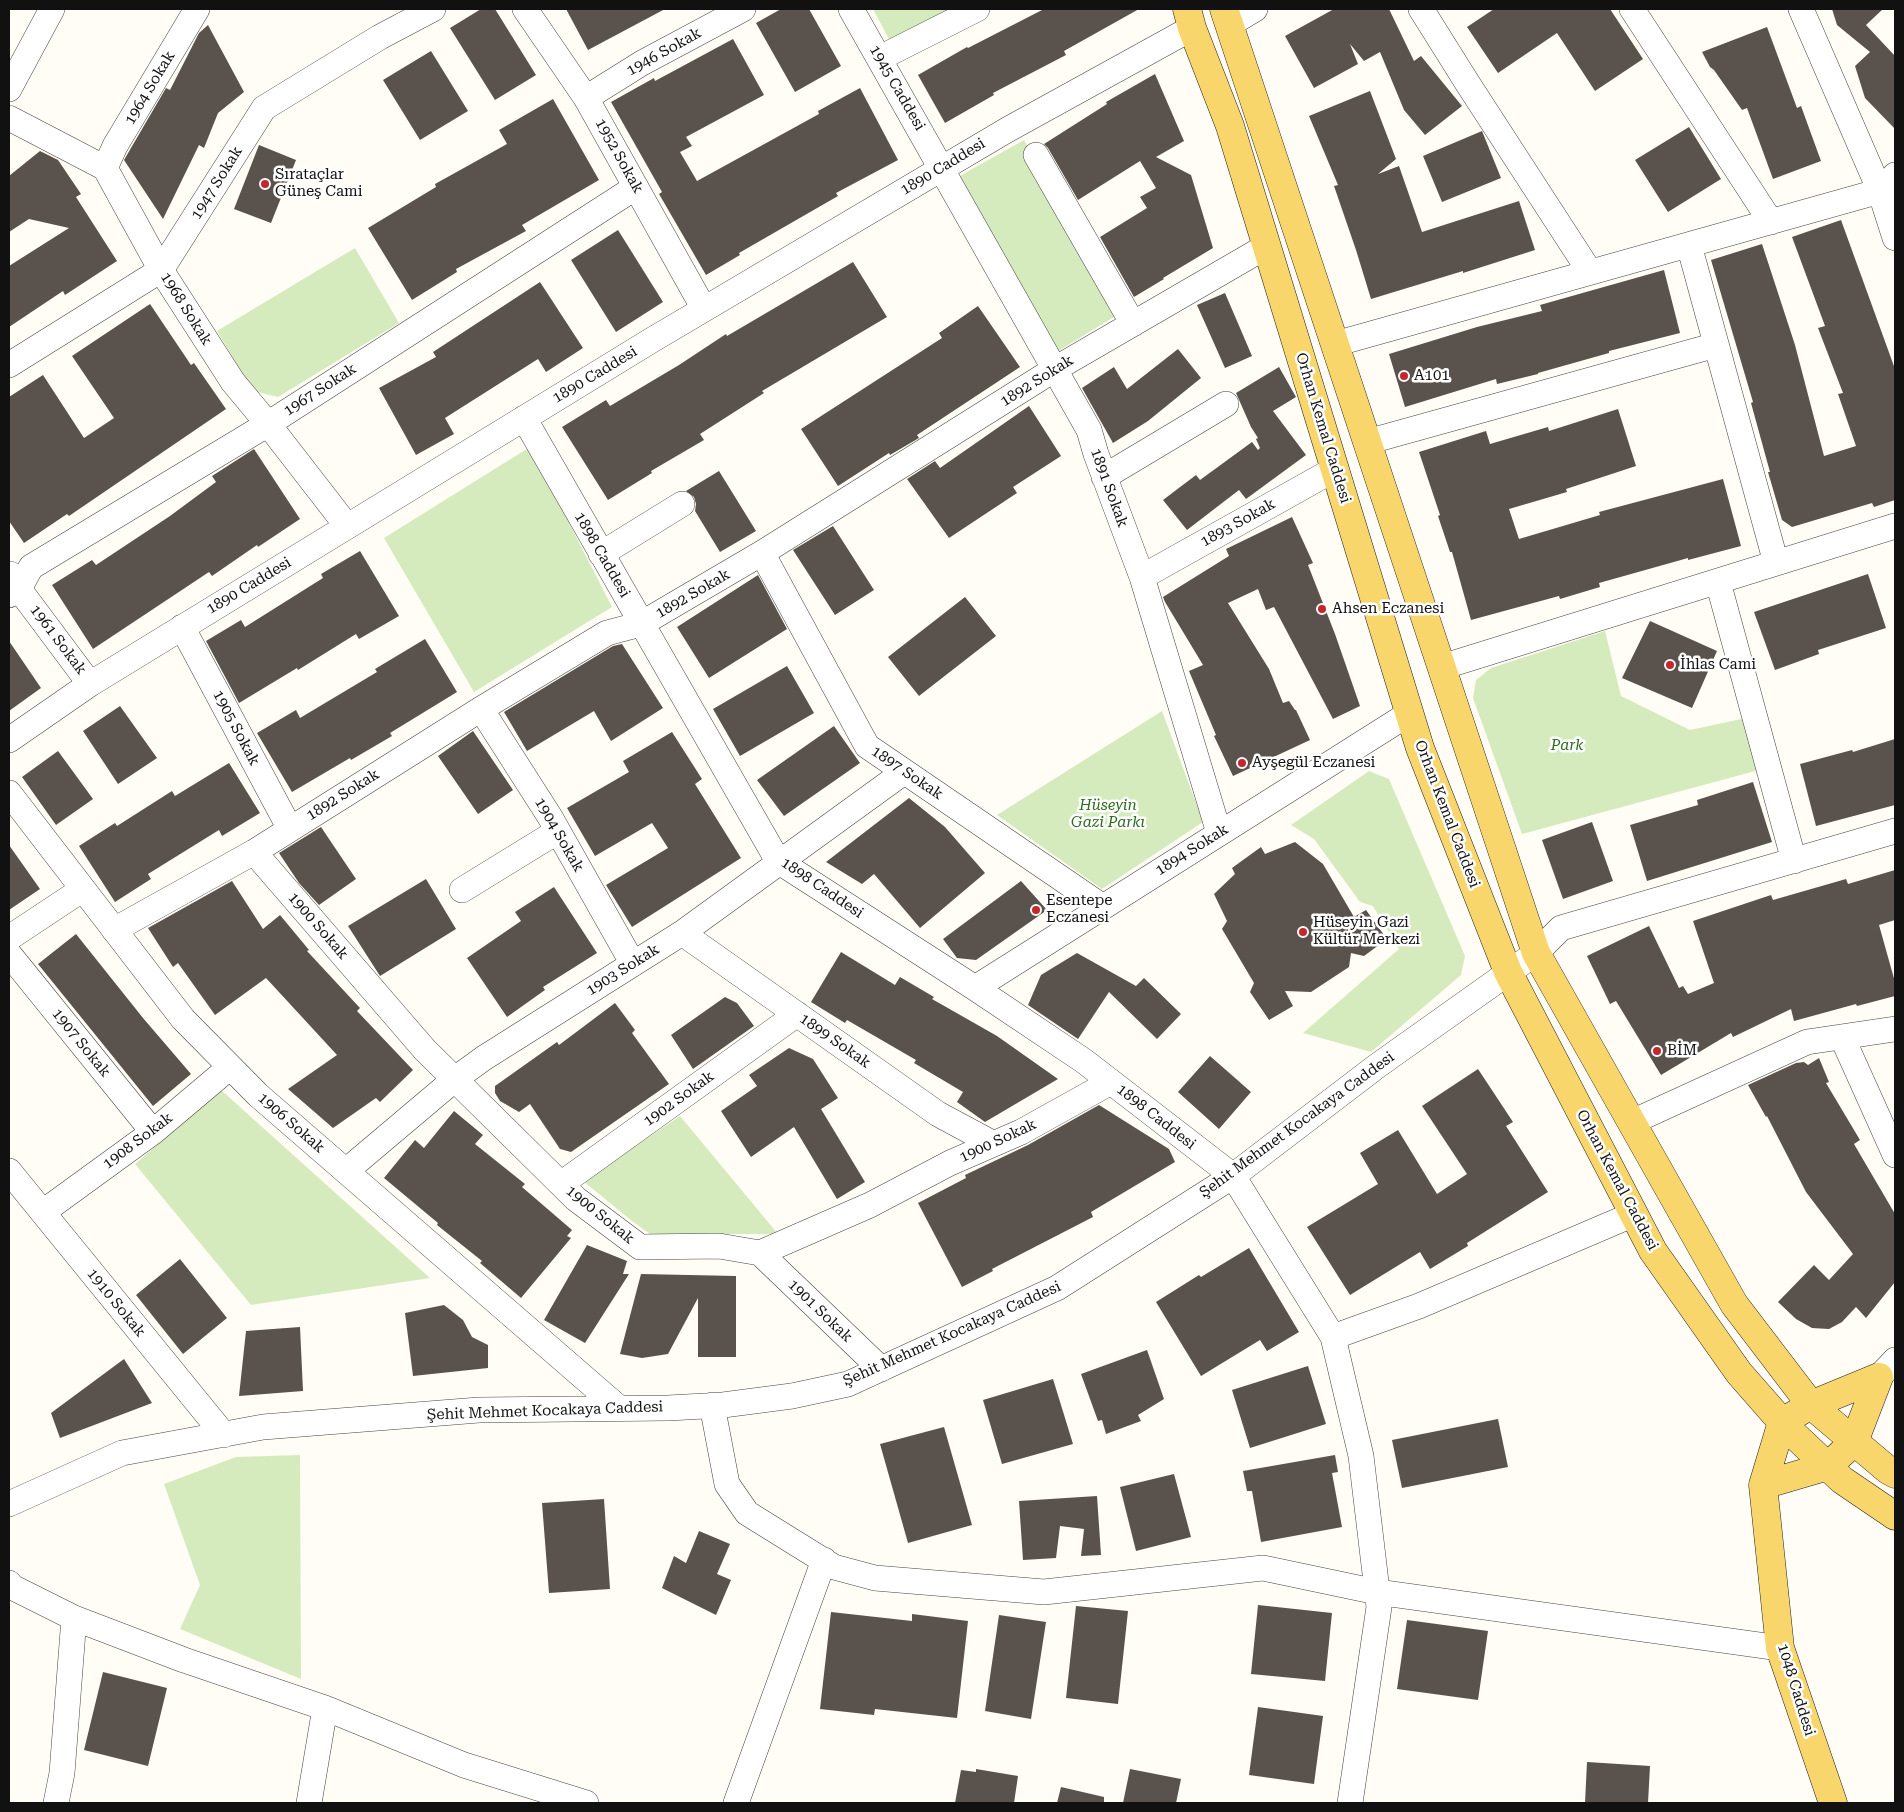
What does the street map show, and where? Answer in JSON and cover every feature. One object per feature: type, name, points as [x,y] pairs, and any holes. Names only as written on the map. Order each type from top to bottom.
[{"type":"main road","points":[[1190,18],[1227,16]]},
{"type":"main road","name":"Orhan Kemal Caddesi","points":[[1227,16],[1536,953],[1797,1414],[1841,1454],[1842,1480],[1895,1516]]},
{"type":"main road","name":"Orhan Kemal Caddesi","points":[[1190,18],[1230,126],[1420,748],[1508,972],[1653,1251],[1739,1373],[1797,1414],[1841,1454],[1895,1474]]},
{"type":"main road","points":[[1797,1414],[1887,1368]]},
{"type":"main road","points":[[1763,1485],[1841,1454],[1887,1368]]},
{"type":"main road","name":"1048 Caddesi","points":[[1797,1414],[1763,1485],[1780,1648],[1833,1803]]},
{"type":"street","points":[[9,89],[52,9]]},
{"type":"street","name":"1964 Sokak","points":[[105,168],[115,146],[197,9]]},
{"type":"street","name":"1947 Sokak","points":[[9,365],[161,270],[264,108],[380,37],[432,9]]},
{"type":"street","name":"1952 Sokak","points":[[525,9],[586,98],[704,309]]},
{"type":"street","name":"1946 Sokak","points":[[586,98],[642,63],[743,9]]},
{"type":"street","name":"1945 Caddesi","points":[[851,9],[942,168]]},
{"type":"street","points":[[880,58],[977,9]]},
{"type":"street","points":[[1227,16],[1255,9]]},
{"type":"street","points":[[1421,9],[1590,272]]},
{"type":"street","points":[[1632,9],[1771,222]]},
{"type":"street","points":[[1801,9],[1888,183],[1895,238]]},
{"type":"street","name":"1890 Caddesi","points":[[9,740],[90,684],[347,526],[704,309],[1006,130],[1190,18]]},
{"type":"street","points":[[9,118],[105,168]]},
{"type":"street","points":[[1036,155],[1133,324]]},
{"type":"street","name":"1968 Sokak","points":[[105,168],[161,270],[233,382],[347,526]]},
{"type":"street","name":"1891 Sokak","points":[[942,168],[1089,430],[1104,477],[1142,577],[1219,834]]},
{"type":"street","points":[[1335,344],[1771,222],[1888,183]]},
{"type":"street","name":"1967 Sokak","points":[[12,585],[31,567],[268,424],[636,187]]},
{"type":"street","points":[[1689,245],[1776,563]]},
{"type":"street","name":"1892 Sokak","points":[[114,930],[254,852],[607,633],[641,624],[762,553],[1055,369],[1267,246]]},
{"type":"street","points":[[1367,442],[1716,345]]},
{"type":"street","points":[[1104,477],[1226,404]]},
{"type":"street","name":"1898 Caddesi","points":[[524,418],[778,861],[1084,1061],[1233,1176]]},
{"type":"street","name":"1893 Sokak","points":[[1142,577],[1335,468]]},
{"type":"street","points":[[601,554],[682,504]]},
{"type":"street","points":[[1442,667],[1895,526]]},
{"type":"street","name":"1897 Sokak","points":[[762,553],[867,746],[1103,907]]},
{"type":"street","points":[[1718,582],[1794,861]]},
{"type":"street","name":"1961 Sokak","points":[[12,585],[90,684]]},
{"type":"street","name":"1905 Sokak","points":[[182,627],[290,829]]},
{"type":"street","name":"1904 Sokak","points":[[482,709],[558,831],[633,964]]},
{"type":"street","name":"1894 Sokak","points":[[975,988],[1410,713]]},
{"type":"street","name":"1903 Sokak","points":[[346,1171],[455,1079],[484,1058],[682,933],[778,861],[904,772]]},
{"type":"street","name":"1906 Sokak","points":[[9,793],[183,1019],[230,1067],[258,1094],[619,1408]]},
{"type":"street","points":[[462,890],[558,831]]},
{"type":"street","name":"Şehit Mehmet Kocakaya Caddesi","points":[[9,1504],[122,1453],[263,1427],[479,1410],[712,1405],[792,1396],[848,1384],[1058,1288],[1233,1176],[1377,1066],[1536,953],[1561,928],[1895,832]]},
{"type":"street","name":"1900 Sokak","points":[[254,852],[425,1050],[576,1199],[640,1247],[719,1246],[760,1253],[870,1205],[992,1143],[1021,1132],[1111,1082]]},
{"type":"street","points":[[9,938],[83,889]]},
{"type":"street","name":"1899 Sokak","points":[[682,933],[938,1114],[992,1143]]},
{"type":"street","name":"1907 Sokak","points":[[9,954],[153,1132]]},
{"type":"street","name":"1902 Sokak","points":[[562,1184],[797,1014]]},
{"type":"street","points":[[1632,1122],[1807,1042],[1895,1029]]},
{"type":"street","points":[[1842,1037],[1895,1155]]},
{"type":"street","name":"1908 Sokak","points":[[43,1212],[153,1132],[230,1067]]},
{"type":"street","name":"1910 Sokak","points":[[9,1171],[224,1435]]},
{"type":"street","points":[[1233,1176],[1334,1337],[1361,1456],[1379,1607],[1350,1803]]},
{"type":"street","points":[[1334,1337],[1419,1306],[1634,1214]]},
{"type":"street","name":"1901 Sokak","points":[[760,1253],[881,1369]]},
{"type":"street","points":[[712,1405],[727,1484],[747,1513],[834,1567],[875,1578],[1044,1592],[1263,1568],[1377,1592],[1780,1648]]},
{"type":"street","points":[[736,1803],[824,1560]]},
{"type":"street","points":[[9,1584],[12,1588],[74,1618],[184,1660],[325,1708],[464,1764],[586,1803]]},
{"type":"street","points":[[56,1803],[62,1774],[74,1618]]},
{"type":"street","points":[[308,1803],[325,1708]]},
{"type":"green space","points":[[873,9],[959,9],[891,43]]},
{"type":"green space","points":[[1024,140],[1122,312],[1055,353],[958,177]]},
{"type":"green space","points":[[355,248],[399,323],[278,397],[253,391],[217,331]]},
{"type":"green space","points":[[530,447],[612,607],[474,692],[384,538]]},
{"type":"green space","name":"Park","points":[[1605,631],[1621,696],[1690,730],[1746,718],[1759,770],[1522,834],[1473,698],[1476,680],[1491,668]]},
{"type":"green space","name":"Hüseyin Gazi Parkı","points":[[1162,711],[1203,822],[1102,889],[997,815]]},
{"type":"green space","points":[[1369,771],[1389,779],[1465,956],[1461,975],[1371,1052],[1303,1033],[1399,949],[1373,906],[1360,902],[1314,839],[1291,825]]},
{"type":"green space","points":[[221,1090],[430,1278],[251,1305],[135,1164]]},
{"type":"green space","points":[[680,1116],[778,1234],[650,1234],[583,1181]]},
{"type":"green space","points":[[300,1455],[301,1679],[180,1629],[200,1585],[164,1484],[236,1457]]},
{"type":"building","points":[[481,9],[495,9],[536,75],[495,100],[450,28]]},
{"type":"building","points":[[566,9],[665,9],[588,50]]},
{"type":"building","points":[[781,9],[809,9],[841,66],[795,92],[756,23]]},
{"type":"building","points":[[1044,9],[1139,9],[1064,51],[1066,55],[993,93],[994,95],[945,123],[918,75],[967,47]]},
{"type":"building","points":[[1334,9],[1389,9],[1414,61],[1421,56],[1462,106],[1425,135],[1404,110],[1380,52],[1364,61],[1350,44],[1358,64],[1314,88],[1285,36]]},
{"type":"building","points":[[1494,9],[1610,9],[1643,59],[1595,91],[1557,33],[1498,73],[1467,27]]},
{"type":"building","points":[[1832,9],[1883,9],[1866,25],[1895,56],[1895,129],[1865,98],[1855,66],[1870,52],[1837,25]]},
{"type":"building","points":[[208,25],[244,92],[218,113],[204,148],[199,145],[163,219],[124,160],[166,88],[170,90],[199,33]]},
{"type":"building","points":[[1767,27],[1797,108],[1801,106],[1821,161],[1773,179],[1747,108],[1742,110],[1710,67],[1702,52]]},
{"type":"building","points":[[733,39],[764,95],[686,137],[692,146],[680,152],[697,181],[819,114],[818,111],[860,88],[898,160],[836,193],[838,196],[739,253],[740,255],[706,275],[659,194],[662,192],[611,102],[654,78],[655,81]]},
{"type":"building","points":[[431,51],[468,111],[420,140],[383,80]]},
{"type":"building","points":[[1155,74],[1184,141],[1156,157],[1191,175],[1213,248],[1134,297],[1100,237],[1147,208],[1140,197],[1156,188],[1140,161],[1078,200],[1044,144],[1107,104],[1106,102]]},
{"type":"building","points":[[1370,91],[1396,159],[1378,174],[1399,166],[1422,232],[1519,201],[1535,250],[1371,299],[1334,186],[1338,185],[1309,116]]},
{"type":"building","points":[[553,99],[599,180],[522,225],[526,231],[456,269],[457,272],[412,300],[368,228],[436,187],[435,184],[507,144],[499,130]]},
{"type":"building","points":[[1689,127],[1721,179],[1668,212],[1635,160]]},
{"type":"building","points":[[1482,131],[1501,178],[1442,202],[1423,156]]},
{"type":"building","name":"Sırataçlar Güneş Cami","points":[[259,145],[296,160],[271,223],[234,209]]},
{"type":"building","points":[[40,151],[58,160],[81,194],[76,197],[117,261],[65,295],[63,291],[9,327],[9,266],[69,228],[29,219],[9,232],[9,176]]},
{"type":"building","points":[[1841,220],[1895,369],[1895,500],[1874,507],[1872,503],[1792,527],[1782,520],[1751,403],[1753,402],[1711,260],[1762,244],[1795,345],[1824,456],[1856,446],[1838,394],[1843,393],[1818,328],[1825,326],[1792,237]]},
{"type":"building","points":[[618,230],[663,302],[616,332],[571,260]]},
{"type":"building","points":[[853,262],[887,317],[762,391],[764,393],[700,434],[704,440],[651,471],[652,473],[608,500],[562,427],[606,400],[610,406],[679,365],[726,334],[727,336]]},
{"type":"building","points":[[1664,270],[1680,333],[1609,351],[1609,353],[1538,374],[1497,384],[1496,379],[1405,407],[1389,354],[1477,327],[1542,311],[1540,305]]},
{"type":"building","points":[[540,282],[583,348],[546,372],[538,359],[445,418],[454,434],[416,455],[379,388],[436,357],[433,352]]},
{"type":"building","points":[[1225,293],[1252,356],[1225,368],[1197,305]]},
{"type":"building","points":[[150,304],[191,365],[194,363],[226,409],[69,516],[67,514],[24,543],[9,521],[9,397],[43,375],[84,438],[114,418],[72,356]]},
{"type":"building","points":[[978,306],[1020,367],[917,435],[919,438],[890,455],[889,453],[838,486],[801,429],[942,338],[939,333]]},
{"type":"building","points":[[1178,349],[1201,378],[1148,421],[1113,443],[1082,388],[1114,367],[1127,389]]},
{"type":"building","points":[[1279,367],[1296,397],[1273,411],[1306,455],[1246,499],[1239,490],[1187,530],[1163,500],[1196,475],[1200,480],[1252,442],[1258,450],[1260,448],[1256,439],[1258,438],[1236,393]]},
{"type":"building","points":[[1029,406],[1061,456],[1013,487],[1017,493],[949,538],[907,479],[935,461],[940,468]]},
{"type":"building","points":[[1618,409],[1636,466],[1566,489],[1567,492],[1509,509],[1519,539],[1600,515],[1599,512],[1723,479],[1741,546],[1688,560],[1688,558],[1599,583],[1600,587],[1560,599],[1559,596],[1471,620],[1452,552],[1450,552],[1438,516],[1440,515],[1419,452],[1486,431],[1490,444],[1548,427],[1549,431]]},
{"type":"building","points":[[254,449],[300,519],[258,547],[257,545],[212,576],[209,572],[93,649],[52,585],[92,560],[96,565],[170,516],[216,482],[212,476]]},
{"type":"building","points":[[719,471],[756,531],[720,552],[695,511],[694,497],[686,491]]},
{"type":"building","points":[[1292,517],[1313,563],[1308,565],[1360,706],[1333,719],[1274,607],[1266,610],[1258,589],[1228,603],[1269,669],[1283,703],[1289,701],[1296,710],[1310,740],[1233,776],[1214,736],[1216,735],[1189,671],[1203,665],[1163,597],[1229,556],[1226,549]]},
{"type":"building","points":[[833,526],[874,590],[835,615],[793,550]]},
{"type":"building","points":[[360,551],[399,616],[359,639],[356,634],[298,670],[297,668],[239,703],[206,641],[241,620],[245,627],[323,578],[321,574]]},
{"type":"building","points":[[1868,574],[1886,628],[1818,650],[1819,654],[1775,670],[1754,612]]},
{"type":"building","points":[[758,575],[787,629],[709,678],[677,627]]},
{"type":"building","points":[[965,597],[996,636],[919,696],[888,657]]},
{"type":"building","name":"İhlas Cami","points":[[1650,621],[1717,651],[1692,708],[1622,678]]},
{"type":"building","points":[[425,639],[457,692],[390,733],[392,736],[292,792],[257,733],[296,710],[300,718],[377,672],[375,669]]},
{"type":"building","points":[[9,641],[41,688],[9,711]]},
{"type":"building","points":[[622,644],[663,708],[611,741],[594,711],[527,751],[504,712],[613,646]]},
{"type":"building","points":[[787,666],[814,713],[740,756],[713,709]]},
{"type":"building","points":[[120,706],[157,758],[118,784],[83,731]]},
{"type":"building","points":[[834,726],[860,763],[784,816],[757,780]]},
{"type":"building","points":[[473,731],[513,790],[478,814],[438,756]]},
{"type":"building","points":[[672,732],[702,779],[695,784],[741,858],[632,927],[606,885],[668,848],[652,823],[595,856],[567,808],[629,772],[623,761]]},
{"type":"building","points":[[1895,739],[1895,805],[1816,826],[1800,764],[1852,750],[1853,752]]},
{"type":"building","points":[[58,751],[93,799],[56,825],[22,777]]},
{"type":"building","points":[[229,763],[260,813],[222,836],[219,830],[148,874],[151,879],[115,902],[79,846],[115,823],[117,826],[172,791],[175,796]]},
{"type":"building","points":[[1753,782],[1772,842],[1647,881],[1630,825],[1698,805],[1697,800]]},
{"type":"building","points":[[909,798],[945,827],[985,873],[920,928],[874,874],[862,884],[826,862]]},
{"type":"building","points":[[1592,822],[1613,881],[1563,899],[1542,840]]},
{"type":"building","points":[[321,827],[356,879],[319,905],[299,883],[279,853]]},
{"type":"building","name":"Hüseyin Gazi Kültür Merkezi","points":[[1295,842],[1323,864],[1354,917],[1366,910],[1384,935],[1383,942],[1364,956],[1351,953],[1349,967],[1311,992],[1285,991],[1293,1006],[1269,1020],[1250,992],[1254,983],[1222,929],[1227,921],[1214,894],[1235,874],[1232,868],[1261,847],[1265,854]]},
{"type":"building","points":[[9,845],[40,889],[9,910]]},
{"type":"building","points":[[1895,870],[1895,920],[1879,925],[1895,982],[1895,996],[1857,1006],[1856,1004],[1794,1021],[1791,1009],[1733,1037],[1731,1033],[1661,1075],[1616,1001],[1610,1004],[1587,956],[1649,926],[1679,988],[1683,986],[1688,994],[1714,983],[1693,921],[1771,895],[1773,900],[1846,879],[1848,884]]},
{"type":"building","points":[[426,879],[456,929],[380,976],[348,926]]},
{"type":"building","points":[[232,881],[263,929],[280,915],[309,950],[307,951],[360,1008],[357,1011],[413,1070],[380,1102],[376,1098],[333,1128],[288,1089],[337,1055],[266,978],[215,1015],[178,963],[173,967],[148,928]]},
{"type":"building","points":[[1021,881],[1047,910],[976,960],[957,958],[943,939]]},
{"type":"building","points":[[554,887],[597,953],[543,987],[545,990],[507,1017],[467,958],[521,921],[515,912]]},
{"type":"building","points":[[76,934],[143,1018],[191,1074],[153,1106],[38,964]]},
{"type":"building","points":[[841,952],[895,985],[900,977],[934,997],[932,999],[997,1036],[1058,1079],[985,1122],[957,1102],[963,1092],[914,1063],[916,1060],[847,1020],[845,1023],[811,1002]]},
{"type":"building","points":[[1077,953],[1136,986],[1144,978],[1181,1014],[1157,1039],[1109,992],[1078,1039],[1028,1005],[1041,975]]},
{"type":"building","points":[[725,997],[737,1003],[754,1026],[693,1069],[671,1035]]},
{"type":"building","points":[[615,1003],[635,1030],[632,1033],[669,1084],[571,1152],[560,1149],[530,1104],[519,1112],[500,1101],[495,1093],[495,1086],[557,1042],[559,1045]]},
{"type":"building","points":[[789,1048],[813,1059],[838,1098],[821,1109],[865,1182],[837,1199],[794,1127],[751,1157],[721,1111],[757,1086],[749,1075]]},
{"type":"building","points":[[1210,1056],[1251,1092],[1219,1129],[1178,1092]]},
{"type":"building","points":[[1819,1058],[1829,1082],[1826,1083],[1860,1140],[1854,1144],[1895,1214],[1895,1282],[1866,1318],[1856,1307],[1842,1322],[1829,1329],[1812,1328],[1796,1319],[1778,1302],[1814,1265],[1829,1280],[1853,1254],[1806,1192],[1767,1116],[1748,1085],[1796,1063],[1804,1062],[1808,1065]]},
{"type":"building","points":[[1478,1069],[1513,1122],[1506,1126],[1548,1192],[1467,1243],[1468,1246],[1430,1269],[1420,1252],[1350,1295],[1307,1227],[1378,1184],[1360,1153],[1398,1130],[1437,1194],[1467,1174],[1422,1106]]},
{"type":"building","points":[[1099,1105],[1169,1149],[1175,1162],[1091,1212],[1093,1217],[992,1269],[993,1271],[962,1287],[918,1203],[966,1178],[965,1175],[1028,1145]]},
{"type":"building","points":[[454,1111],[483,1135],[475,1144],[525,1184],[522,1187],[572,1230],[567,1236],[571,1238],[521,1298],[480,1263],[482,1261],[437,1225],[438,1223],[384,1178],[415,1140],[424,1148]]},
{"type":"building","points":[[587,1245],[627,1261],[623,1274],[629,1274],[585,1343],[544,1320]]},
{"type":"building","points":[[1249,1248],[1299,1332],[1267,1351],[1260,1340],[1201,1376],[1156,1302],[1199,1275],[1201,1277]]},
{"type":"building","points":[[180,1259],[227,1318],[183,1354],[136,1295]]},
{"type":"building","points":[[641,1274],[736,1276],[736,1357],[698,1357],[698,1298],[668,1354],[642,1358],[620,1354]]},
{"type":"building","points":[[444,1305],[463,1320],[472,1337],[488,1345],[488,1368],[413,1376],[405,1313]]},
{"type":"building","points":[[300,1327],[303,1391],[239,1396],[246,1331]]},
{"type":"building","points":[[1147,1350],[1164,1399],[1138,1415],[1141,1421],[1106,1434],[1102,1420],[1098,1421],[1081,1374]]},
{"type":"building","points":[[124,1359],[152,1403],[60,1438],[51,1413]]},
{"type":"building","points":[[1308,1366],[1326,1424],[1250,1448],[1232,1390]]},
{"type":"building","points":[[1053,1379],[1073,1444],[1002,1464],[983,1400]]},
{"type":"building","points":[[1498,1419],[1508,1467],[1402,1488],[1392,1440]]},
{"type":"building","points":[[944,1427],[972,1525],[908,1543],[880,1444]]},
{"type":"building","points":[[1335,1455],[1338,1472],[1332,1473],[1342,1527],[1261,1542],[1252,1491],[1247,1491],[1243,1471]]},
{"type":"building","points":[[1174,1474],[1191,1537],[1136,1551],[1120,1487]]},
{"type":"building","points":[[1097,1496],[1101,1555],[1081,1556],[1084,1529],[1060,1526],[1056,1558],[1023,1560],[1019,1501]]},
{"type":"building","points":[[604,1499],[610,1589],[549,1593],[542,1503]]},
{"type":"building","points":[[699,1531],[730,1544],[717,1574],[731,1580],[716,1615],[662,1588],[674,1556],[686,1563]]},
{"type":"building","points":[[1258,1605],[1332,1613],[1325,1681],[1251,1674]]},
{"type":"building","points":[[1076,1606],[1128,1611],[1118,1704],[1066,1698]]},
{"type":"building","points":[[831,1612],[912,1621],[912,1614],[968,1621],[957,1718],[875,1709],[874,1715],[820,1709]]},
{"type":"building","points":[[999,1615],[1046,1622],[1031,1719],[985,1711]]},
{"type":"building","points":[[1407,1620],[1488,1631],[1478,1700],[1397,1689]]},
{"type":"building","points":[[103,1672],[167,1688],[148,1766],[84,1750]]},
{"type":"building","points":[[1258,1707],[1323,1716],[1314,1784],[1249,1775]]},
{"type":"building","points":[[1587,1762],[1650,1766],[1648,1803],[1585,1803]]},
{"type":"building","points":[[976,1769],[1018,1776],[1014,1803],[955,1803],[961,1770],[976,1772]]},
{"type":"building","points":[[1130,1769],[1181,1779],[1176,1803],[1123,1803]]},
{"type":"building","points":[[1061,1787],[1104,1797],[1104,1803],[1057,1803]]},
{"type":"place","name":"Sırataçlar Güneş Cami","points":[[265,184]]},
{"type":"place","name":"A101","points":[[1404,376]]},
{"type":"place","name":"Ahsen Eczanesi","points":[[1322,609]]},
{"type":"place","name":"İhlas Cami","points":[[1670,665]]},
{"type":"place","name":"Ayşegül Eczanesi","points":[[1242,763]]},
{"type":"place","name":"Esentepe Eczanesi","points":[[1036,910]]},
{"type":"place","name":"Hüseyin Gazi Kültür Merkezi","points":[[1303,932]]},
{"type":"place","name":"BİM","points":[[1657,1051]]}]
